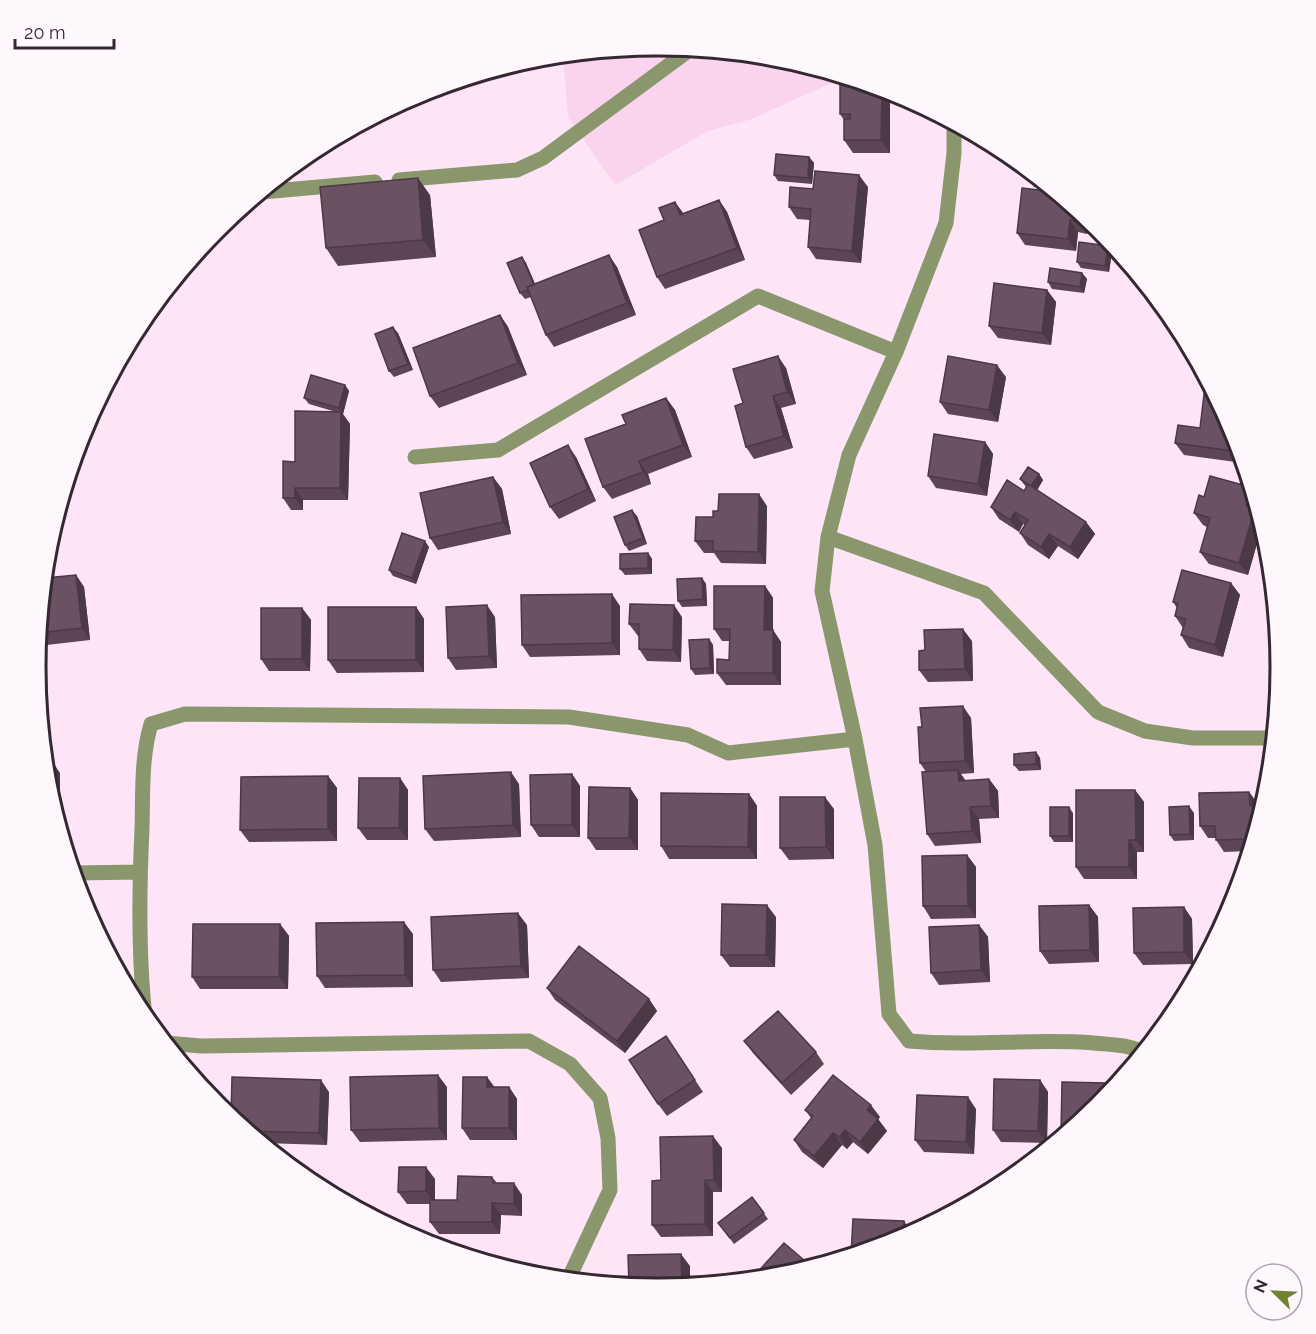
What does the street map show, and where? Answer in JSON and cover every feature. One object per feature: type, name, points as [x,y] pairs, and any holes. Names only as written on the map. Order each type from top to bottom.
[{"type":"street","points":[[275,191],[517,170],[543,158],[680,57]]},
{"type":"street","points":[[954,132],[954,153],[946,223],[896,352],[849,455],[828,537],[822,591],[855,739],[875,845],[889,1014],[909,1041],[942,1044],[1071,1041],[1136,1048]]},
{"type":"street","points":[[415,457],[498,450],[758,296],[896,352]]},
{"type":"street","points":[[828,537],[984,593],[1098,712],[1145,731],[1184,737],[1265,738]]},
{"type":"street","points":[[142,995],[139,963],[140,872],[145,747],[151,724],[185,714],[569,717],[688,735],[728,753],[855,739]]},
{"type":"street","points":[[82,873],[140,872]]},
{"type":"street","points":[[177,1044],[201,1046],[529,1041],[570,1064],[600,1098],[608,1138],[610,1190],[572,1272]]},
{"type":"shaded area","points":[[618,57],[698,57],[777,67],[835,82],[749,120],[708,131],[615,185],[568,117],[564,63],[578,61]]},
{"type":"building","points":[[840,83],[882,98],[881,140],[844,140],[844,119],[850,119],[850,114],[840,114]]},
{"type":"building","points":[[776,154],[809,157],[808,178],[774,175]]},
{"type":"building","points":[[815,171],[859,175],[852,251],[808,247],[811,209],[789,207],[790,187],[813,189]]},
{"type":"building","points":[[418,178],[423,240],[326,248],[320,187]]},
{"type":"building","points":[[1022,188],[1040,190],[1076,222],[1070,220],[1068,239],[1017,233]]},
{"type":"building","points":[[719,200],[737,248],[657,277],[639,230],[664,220],[659,208],[675,202],[680,215]]},
{"type":"building","points":[[1079,242],[1099,245],[1107,253],[1105,266],[1077,262]]},
{"type":"building","points":[[609,255],[627,303],[546,335],[527,287]]},
{"type":"building","points":[[522,257],[534,285],[520,293],[507,263]]},
{"type":"building","points":[[1050,268],[1082,273],[1080,287],[1048,282]]},
{"type":"building","points":[[994,283],[1047,290],[1042,333],[989,326]]},
{"type":"building","points":[[500,315],[518,363],[430,396],[413,348]]},
{"type":"building","points":[[393,327],[408,364],[389,371],[375,334]]},
{"type":"building","points":[[778,356],[787,392],[773,396],[784,436],[746,447],[735,406],[743,403],[733,369]]},
{"type":"building","points":[[948,356],[997,365],[989,410],[940,402]]},
{"type":"building","points":[[311,375],[345,385],[339,408],[304,398]]},
{"type":"building","points":[[1204,393],[1230,451],[1175,443],[1178,425],[1200,428]]},
{"type":"building","points":[[666,398],[683,445],[639,461],[643,472],[603,487],[585,439],[626,424],[622,415]]},
{"type":"building","points":[[295,411],[341,412],[340,488],[295,488],[295,498],[283,498],[283,461],[295,462]]},
{"type":"building","points":[[934,434],[985,442],[978,484],[928,476]]},
{"type":"building","points":[[568,445],[588,489],[550,507],[530,463]]},
{"type":"building","points":[[1028,467],[1039,474],[1031,486],[1020,479]]},
{"type":"building","points":[[1210,476],[1242,485],[1252,520],[1239,563],[1200,552],[1210,518],[1194,513],[1199,495],[1204,497]]},
{"type":"building","points":[[493,477],[503,522],[430,538],[420,493]]},
{"type":"building","points":[[1007,480],[1024,491],[1028,484],[1086,522],[1070,547],[1049,534],[1041,547],[1020,533],[1028,520],[1015,512],[1010,520],[991,507]]},
{"type":"building","points":[[719,494],[759,494],[758,552],[713,551],[713,541],[695,541],[696,517],[713,517],[713,511],[718,511]]},
{"type":"building","points":[[632,510],[643,538],[625,545],[614,517]]},
{"type":"building","points":[[402,533],[425,541],[412,578],[389,570]]},
{"type":"building","points":[[648,553],[648,568],[620,569],[620,554]]},
{"type":"building","points":[[1182,570],[1231,583],[1215,645],[1181,635],[1186,619],[1175,616],[1178,603],[1173,602]]},
{"type":"building","points":[[76,575],[82,628],[48,632],[54,577]]},
{"type":"building","points":[[702,578],[703,599],[678,601],[677,579]]},
{"type":"building","points":[[714,586],[765,586],[764,630],[773,630],[773,673],[717,673],[717,659],[729,660],[730,629],[714,629]]},
{"type":"building","points":[[612,594],[612,643],[522,645],[521,595]]},
{"type":"building","points":[[630,604],[674,605],[673,650],[639,649],[639,624],[629,624]]},
{"type":"building","points":[[487,605],[489,656],[448,658],[446,607]]},
{"type":"building","points":[[328,607],[416,607],[416,660],[328,660]]},
{"type":"building","points":[[261,608],[302,608],[302,659],[261,659]]},
{"type":"building","points":[[963,629],[965,669],[919,670],[919,651],[925,650],[924,630]]},
{"type":"building","points":[[709,639],[710,668],[691,669],[689,640]]},
{"type":"building","points":[[963,706],[965,761],[920,763],[918,727],[922,727],[920,708]]},
{"type":"building","points":[[1036,752],[1036,764],[1014,765],[1014,754]]},
{"type":"building","points":[[958,770],[959,781],[989,779],[991,806],[970,807],[972,831],[927,834],[922,772]]},
{"type":"building","points":[[511,772],[513,825],[425,829],[423,776]]},
{"type":"building","points":[[572,774],[572,825],[531,825],[530,775]]},
{"type":"building","points":[[328,776],[328,829],[240,830],[241,777]]},
{"type":"building","points":[[359,778],[400,778],[399,828],[358,828]]},
{"type":"building","points":[[589,787],[630,788],[629,838],[588,838]]},
{"type":"building","points":[[1076,790],[1135,790],[1136,840],[1129,840],[1129,867],[1076,867]]},
{"type":"building","points":[[1249,792],[1250,806],[1253,806],[1245,839],[1216,840],[1215,826],[1200,826],[1199,793]]},
{"type":"building","points":[[661,793],[749,794],[748,847],[661,846]]},
{"type":"building","points":[[780,797],[825,797],[826,847],[780,848]]},
{"type":"building","points":[[1189,806],[1190,834],[1170,835],[1169,807]]},
{"type":"building","points":[[1050,807],[1069,807],[1069,836],[1050,836]]},
{"type":"building","points":[[967,855],[968,906],[923,906],[922,856]]},
{"type":"building","points":[[722,904],[767,905],[766,955],[721,955]]},
{"type":"building","points":[[1089,905],[1090,950],[1040,951],[1039,906]]},
{"type":"building","points":[[1184,907],[1184,952],[1134,953],[1133,908]]},
{"type":"building","points":[[518,913],[521,966],[433,970],[431,917]]},
{"type":"building","points":[[404,922],[405,975],[317,976],[316,923]]},
{"type":"building","points":[[193,924],[280,924],[279,977],[192,977]]},
{"type":"building","points":[[979,925],[981,970],[931,973],[929,927]]},
{"type":"building","points":[[579,946],[649,999],[617,1041],[547,988]]},
{"type":"building","points":[[778,1011],[816,1052],[782,1083],[744,1041]]},
{"type":"building","points":[[666,1036],[695,1080],[658,1104],[629,1060]]},
{"type":"building","points":[[438,1075],[439,1128],[351,1130],[350,1077]]},
{"type":"building","points":[[833,1075],[871,1105],[867,1110],[878,1119],[860,1142],[845,1130],[839,1137],[833,1133],[814,1156],[794,1140],[813,1116],[805,1110]]},
{"type":"building","points":[[232,1077],[321,1080],[319,1133],[260,1131],[231,1104]]},
{"type":"building","points":[[463,1077],[487,1077],[487,1087],[509,1087],[509,1128],[462,1128]]},
{"type":"building","points":[[994,1079],[1040,1080],[1038,1131],[993,1130]]},
{"type":"building","points":[[1062,1082],[1105,1083],[1090,1099],[1061,1127]]},
{"type":"building","points":[[917,1095],[968,1097],[966,1142],[915,1140]]},
{"type":"building","points":[[713,1136],[714,1180],[705,1180],[705,1224],[652,1225],[652,1181],[661,1180],[660,1137]]},
{"type":"building","points":[[399,1167],[426,1167],[426,1191],[398,1192]]},
{"type":"building","points":[[458,1176],[492,1177],[493,1183],[514,1183],[514,1204],[492,1203],[492,1222],[430,1222],[430,1200],[457,1200]]},
{"type":"building","points":[[752,1197],[764,1213],[730,1238],[718,1223]]},
{"type":"building","points":[[853,1219],[904,1221],[904,1226],[851,1247]]},
{"type":"building","points":[[784,1243],[805,1261],[777,1267],[760,1270]]},
{"type":"building","points":[[681,1254],[682,1277],[629,1277],[628,1255]]}]
